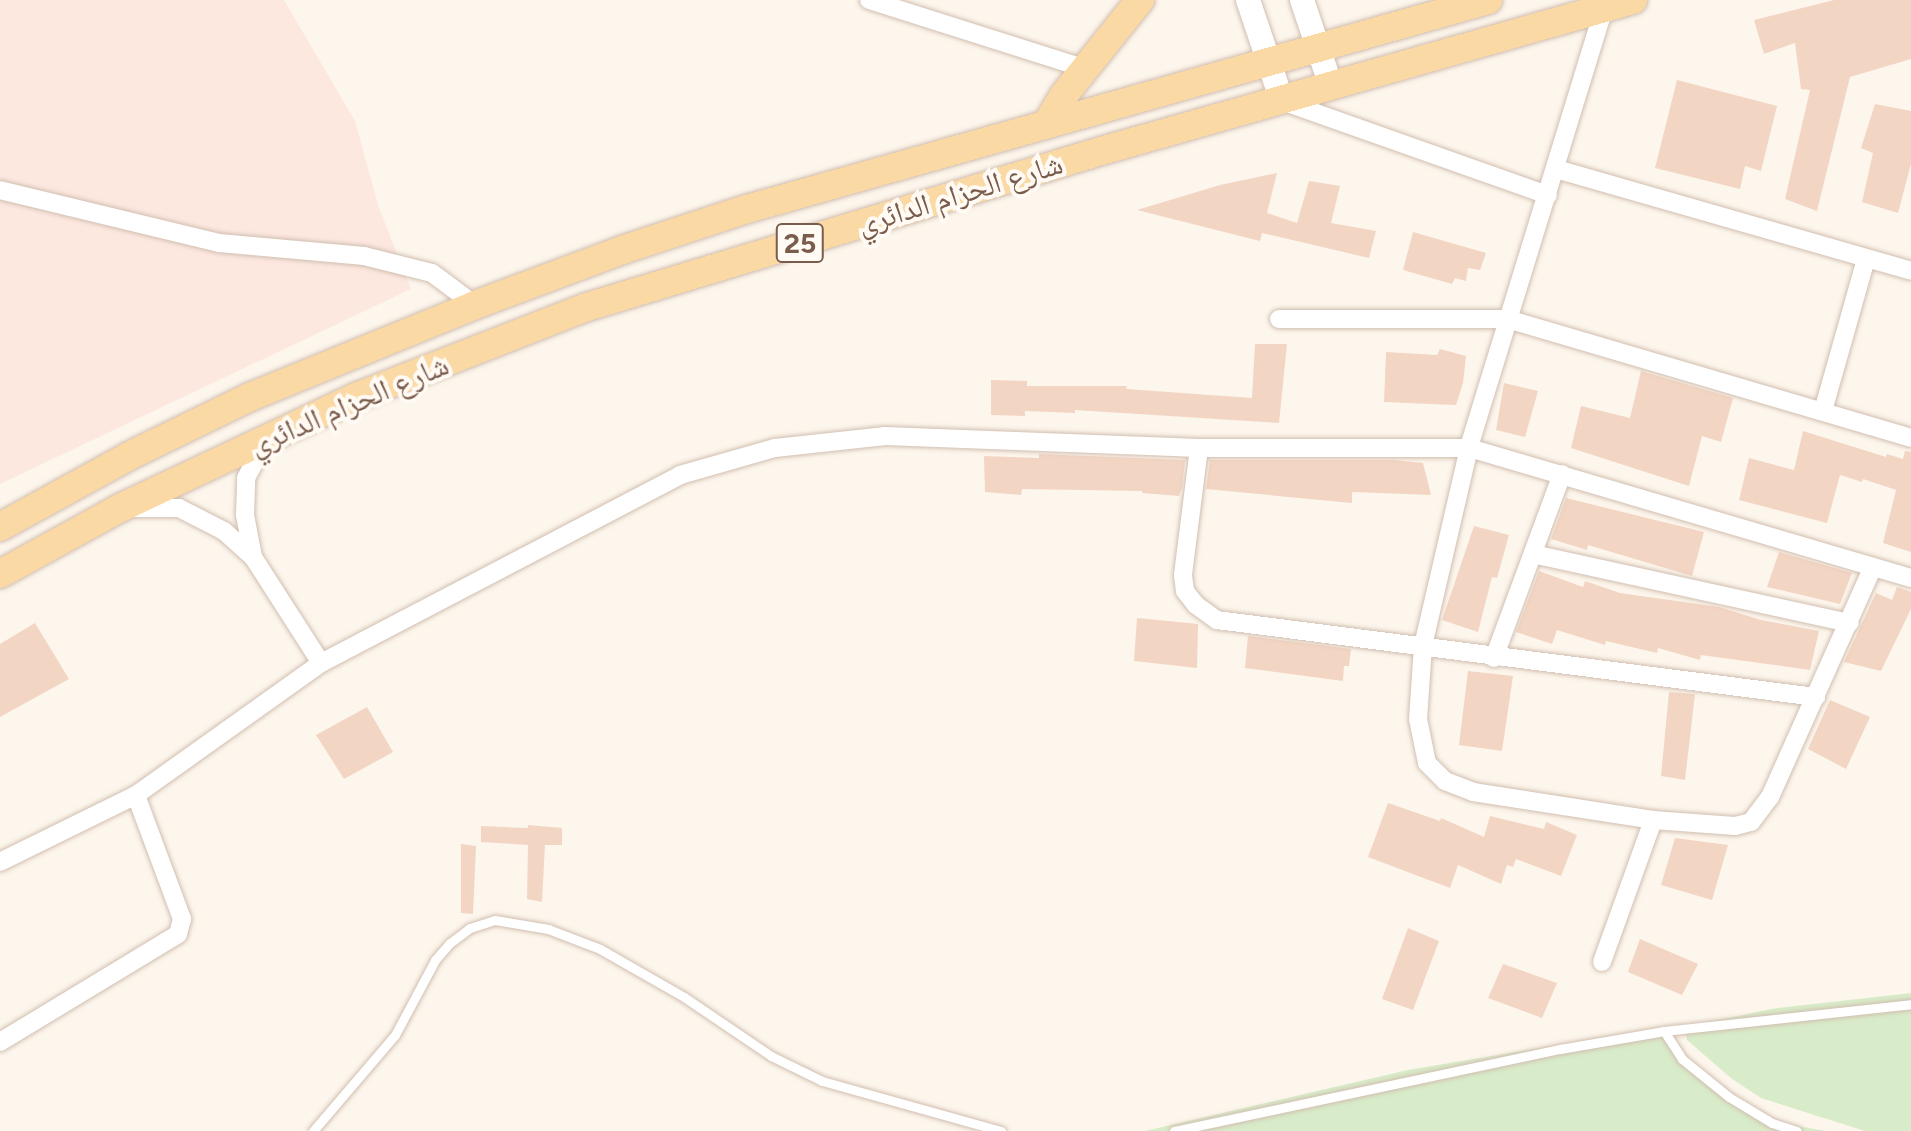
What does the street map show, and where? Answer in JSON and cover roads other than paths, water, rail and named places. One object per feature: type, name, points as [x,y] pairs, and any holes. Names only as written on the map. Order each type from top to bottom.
[{"type":"main road","points":[[1046,125],[1084,68],[1140,0]]},
{"type":"main road","name":"شارع الحزام الدائري","points":[[0,527],[129,456],[250,397],[475,305],[747,209],[1488,0]]},
{"type":"main road","name":"شارع الحزام الدائري","points":[[0,574],[120,508],[356,397],[587,307],[1101,151],[1633,0]]},
{"type":"street","points":[[869,0],[1084,68]]},
{"type":"street","points":[[1248,0],[1282,101],[1548,195]]},
{"type":"street","points":[[1302,0],[1331,86]]},
{"type":"street","points":[[1604,8],[1469,448],[1423,646],[1418,719],[1427,763],[1445,781],[1473,792],[1653,820],[1735,826],[1751,822],[1770,797],[1873,567]]},
{"type":"street","points":[[1556,169],[1911,271]]},
{"type":"street","points":[[0,190],[219,243],[364,256],[432,273],[475,305]]},
{"type":"street","points":[[1823,411],[1866,259]]},
{"type":"street","points":[[1279,319],[1507,319],[1911,438]]},
{"type":"street","points":[[0,862],[136,795],[321,663],[680,475],[775,448],[885,436],[1199,448],[1469,448],[1911,578]]},
{"type":"street","points":[[253,557],[245,515],[246,478],[267,439]]},
{"type":"street","points":[[1199,448],[1183,575],[1185,591],[1196,605],[1217,620],[1816,697]]},
{"type":"street","points":[[1494,658],[1562,474]]},
{"type":"street","points":[[120,508],[179,508],[224,531],[253,557],[321,663]]},
{"type":"street","points":[[1533,554],[1850,623]]},
{"type":"street","points":[[0,1042],[178,934],[182,919],[136,795]]},
{"type":"street","points":[[1602,962],[1653,820]]},
{"type":"lane","points":[[313,1131],[390,1042],[435,960],[450,943],[470,928],[495,920],[548,929],[600,949],[684,997],[771,1056],[822,1081],[1001,1131]]},
{"type":"lane","points":[[1174,1131],[1428,1075],[1664,1031],[1911,1004]]},
{"type":"lane","points":[[1664,1031],[1682,1059],[1729,1097],[1772,1123],[1797,1131]]}]
